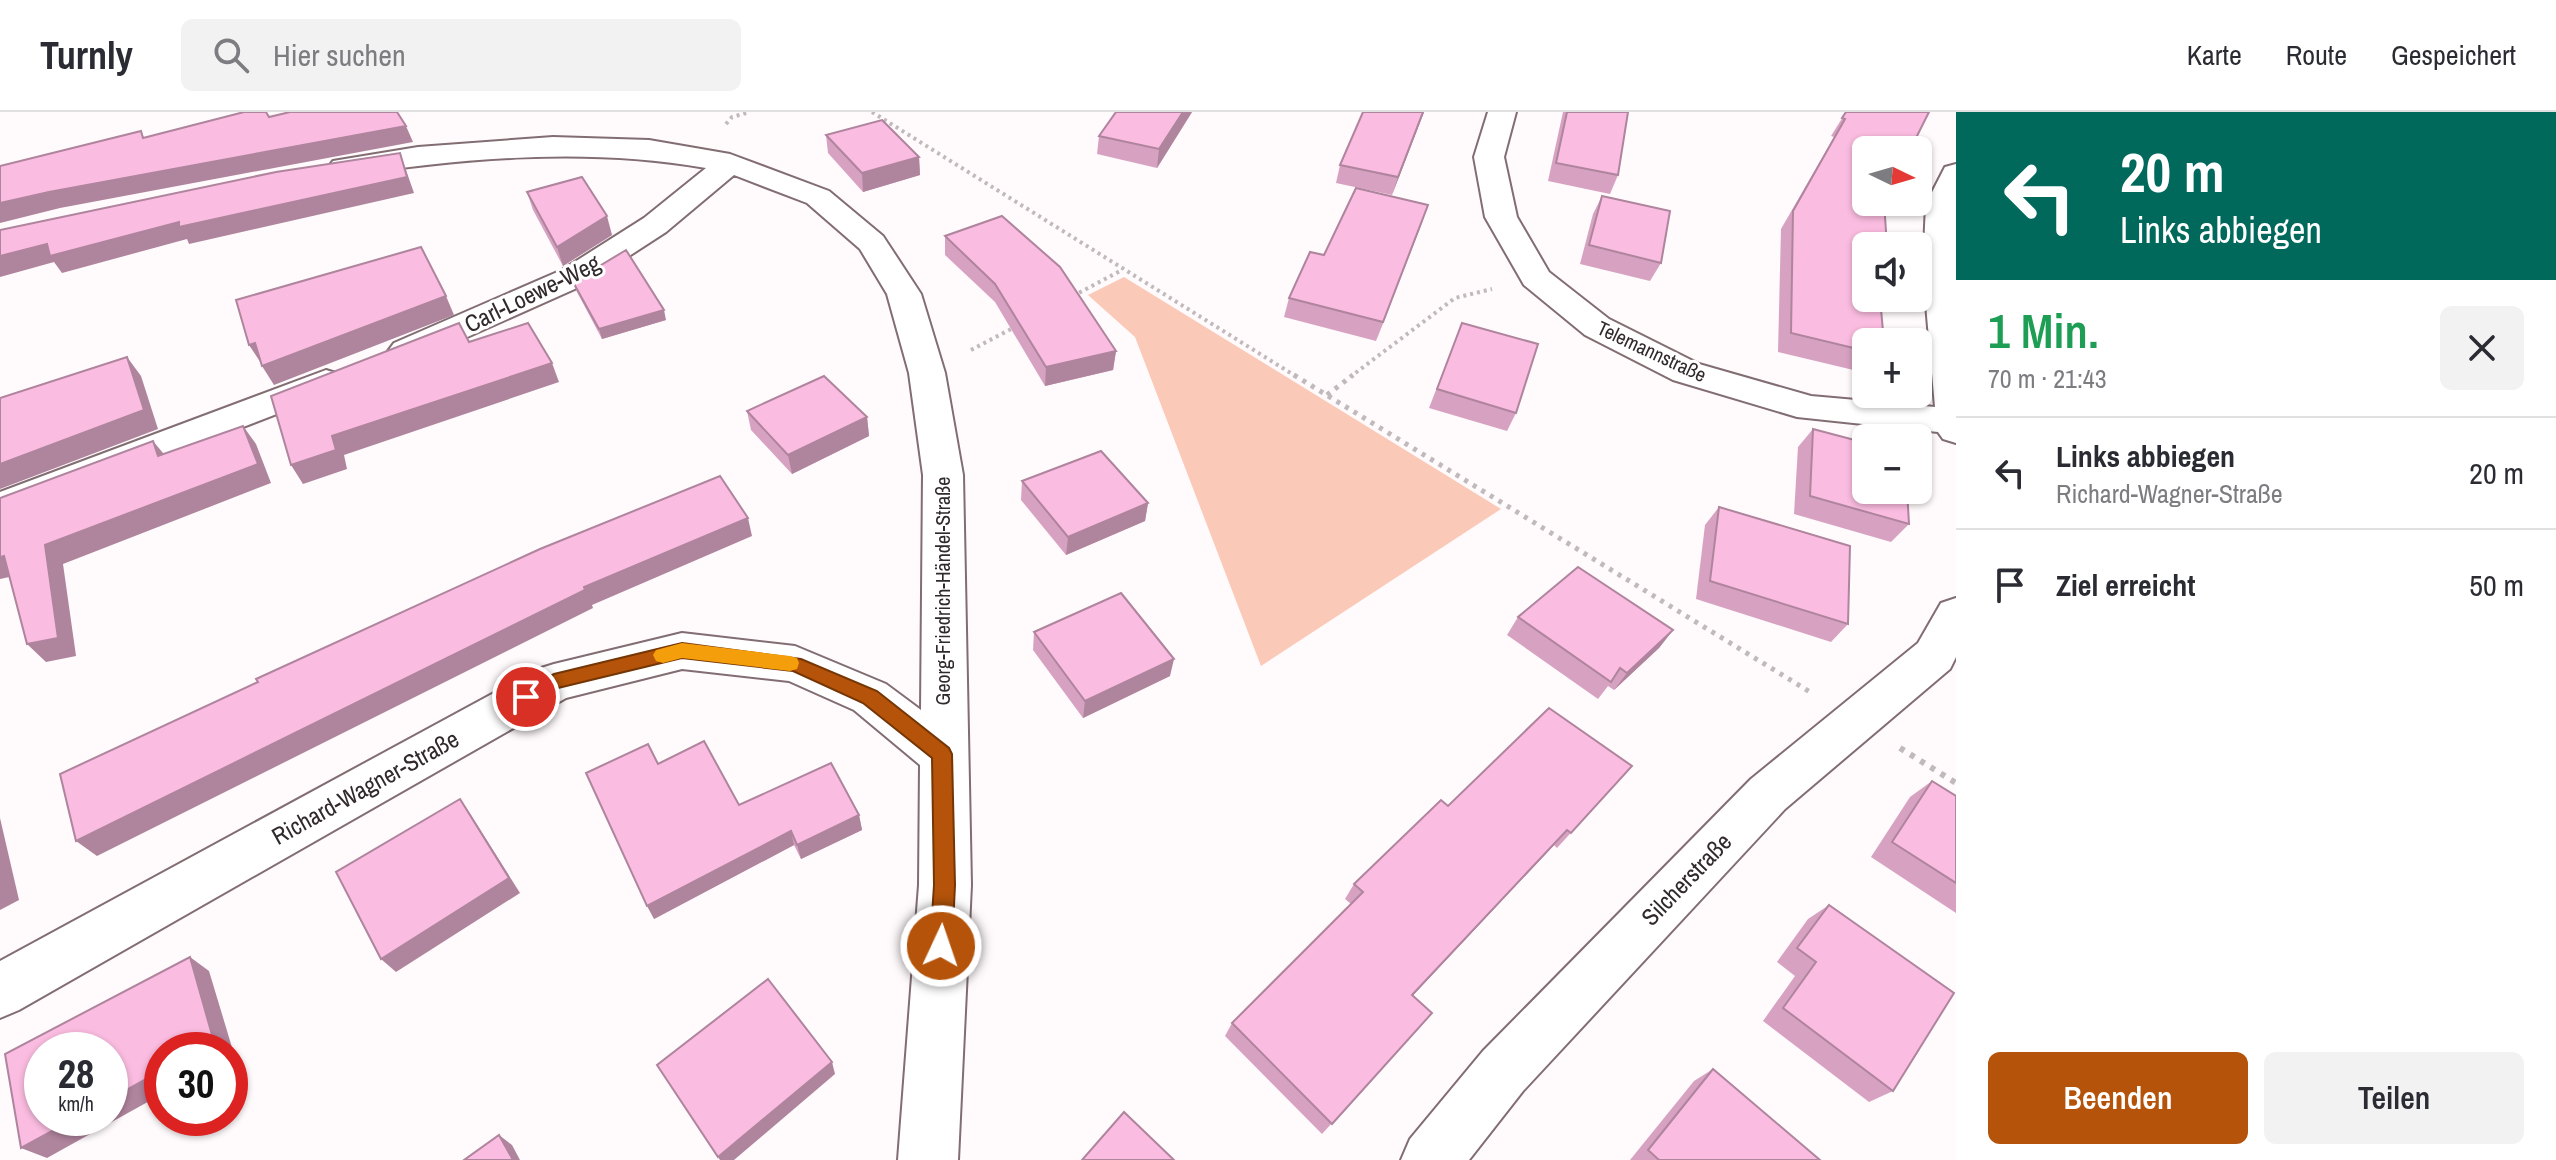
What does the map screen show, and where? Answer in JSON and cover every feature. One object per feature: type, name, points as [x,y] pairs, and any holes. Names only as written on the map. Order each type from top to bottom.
[{"type":"street","name":"Telemannstraße","points":[[1502,112],[1489,157],[1501,217],[1536,278],[1597,327],[1686,372],[1810,408],[1955,424]]},
{"type":"street","name":"Georg-Friedrich-Händel-Straße","points":[[315,171],[418,156],[553,146],[649,149],[730,163],[818,197],[872,243],[904,294],[927,373],[943,475],[942,754]]},
{"type":"street","name":"Carl-Loewe-Weg","points":[[0,507],[433,341],[574,277],[655,225],[730,163]]},
{"type":"street","points":[[1955,424],[1939,270],[1941,204],[1956,173]]},
{"type":"street","name":"Silcherstraße","points":[[1431,1160],[1503,1071],[1768,794],[1934,656],[1956,615]]},
{"type":"street","name":"Richard-Wagner-Straße","points":[[0,991],[554,682],[682,651],[795,664],[870,697],[942,754]]},
{"type":"street","points":[[928,1160],[945,885],[942,754]]},
{"type":"path","points":[[872,112],[1122,270],[1956,783]]},
{"type":"path","points":[[1067,299],[1122,270]]},
{"type":"path","points":[[1327,395],[1455,298],[1536,278]]},
{"type":"path","points":[[927,373],[1025,321]]},
{"type":"shaded area","points":[[1124,277],[1501,509],[1261,666],[1135,337],[1088,295]]},
{"type":"building","points":[[244,112],[266,112],[269,117],[290,112],[397,112],[406,126],[0,203],[0,166],[141,131],[143,138]]},
{"type":"building","points":[[1116,112],[1183,112],[1159,149],[1099,136]]},
{"type":"building","points":[[1363,112],[1423,112],[1398,177],[1340,165]]},
{"type":"building","points":[[1567,112],[1628,112],[1618,175],[1556,163]]},
{"type":"building","points":[[1846,112],[1929,112],[1917,136],[1852,136],[1852,216],[1885,216],[1886,232],[1852,232],[1852,312],[1881,312],[1883,328],[1852,328],[1852,348],[1791,333],[1793,211],[1845,119],[1842,118]]},
{"type":"building","points":[[882,120],[919,157],[862,173],[826,135]]},
{"type":"building","points":[[400,153],[407,177],[179,227],[179,222],[50,256],[47,244],[0,256],[0,230],[276,172]]},
{"type":"building","points":[[582,177],[607,216],[557,247],[527,192]]},
{"type":"building","points":[[1356,188],[1428,205],[1383,322],[1289,298],[1310,252],[1324,255]]},
{"type":"building","points":[[1602,196],[1670,211],[1661,263],[1589,245]]},
{"type":"building","points":[[1002,216],[1060,267],[1116,351],[1046,367],[995,284],[945,236]]},
{"type":"building","points":[[421,247],[446,296],[262,366],[255,343],[249,345],[236,300]]},
{"type":"building","points":[[626,250],[664,310],[599,329],[573,282]]},
{"type":"building","points":[[459,323],[469,342],[528,323],[552,363],[332,436],[336,450],[291,465],[271,396]]},
{"type":"building","points":[[1462,323],[1538,344],[1516,413],[1437,389]]},
{"type":"building","points":[[127,357],[144,410],[0,464],[0,398]]},
{"type":"building","points":[[824,376],[867,417],[788,455],[747,411]]},
{"type":"building","points":[[243,426],[258,464],[45,545],[58,638],[27,644],[4,556],[0,557],[0,498],[153,441],[158,456]]},
{"type":"building","points":[[1813,429],[1852,439],[1852,504],[1908,504],[1909,524],[1810,496]]},
{"type":"building","points":[[1101,451],[1148,503],[1068,537],[1022,481]]},
{"type":"building","points":[[720,476],[748,518],[584,587],[585,590],[76,841],[60,774],[258,682],[256,679],[540,549]]},
{"type":"building","points":[[1719,507],[1850,546],[1848,624],[1710,581]]},
{"type":"building","points":[[1578,567],[1673,630],[1627,673],[1620,668],[1611,682],[1518,617]]},
{"type":"building","points":[[1121,593],[1174,659],[1085,701],[1034,632]]},
{"type":"building","points":[[1549,708],[1632,766],[1571,833],[1567,830],[1412,995],[1432,1013],[1332,1124],[1232,1023],[1363,892],[1354,884],[1441,800],[1448,806]]},
{"type":"building","points":[[704,741],[739,805],[831,763],[859,815],[797,845],[791,831],[647,906],[586,773],[648,744],[658,764]]},
{"type":"building","points":[[1932,781],[1956,796],[1956,883],[1892,842]]},
{"type":"building","points":[[460,799],[509,878],[381,959],[336,872]]},
{"type":"building","points":[[1829,905],[1954,993],[1893,1091],[1783,1008],[1816,962],[1797,948]]},
{"type":"building","points":[[190,957],[211,1032],[144,1032],[144,1080],[128,1089],[128,1032],[47,1032]]},
{"type":"building","points":[[768,979],[832,1062],[718,1157],[657,1065]]},
{"type":"building","points":[[24,1044],[24,1136],[43,1136],[21,1148],[5,1054]]},
{"type":"building","points":[[1713,1069],[1820,1160],[1659,1160],[1648,1150]]},
{"type":"building","points":[[1124,1112],[1174,1160],[1082,1160]]},
{"type":"building","points":[[499,1135],[513,1160],[464,1160]]},
{"type":"slow traffic","points":[[663,655],[682,651],[790,663]]},
{"type":"route","points":[[526,697],[554,682],[682,651],[795,664],[870,697],[942,754],[945,885],[941,946]]}]
